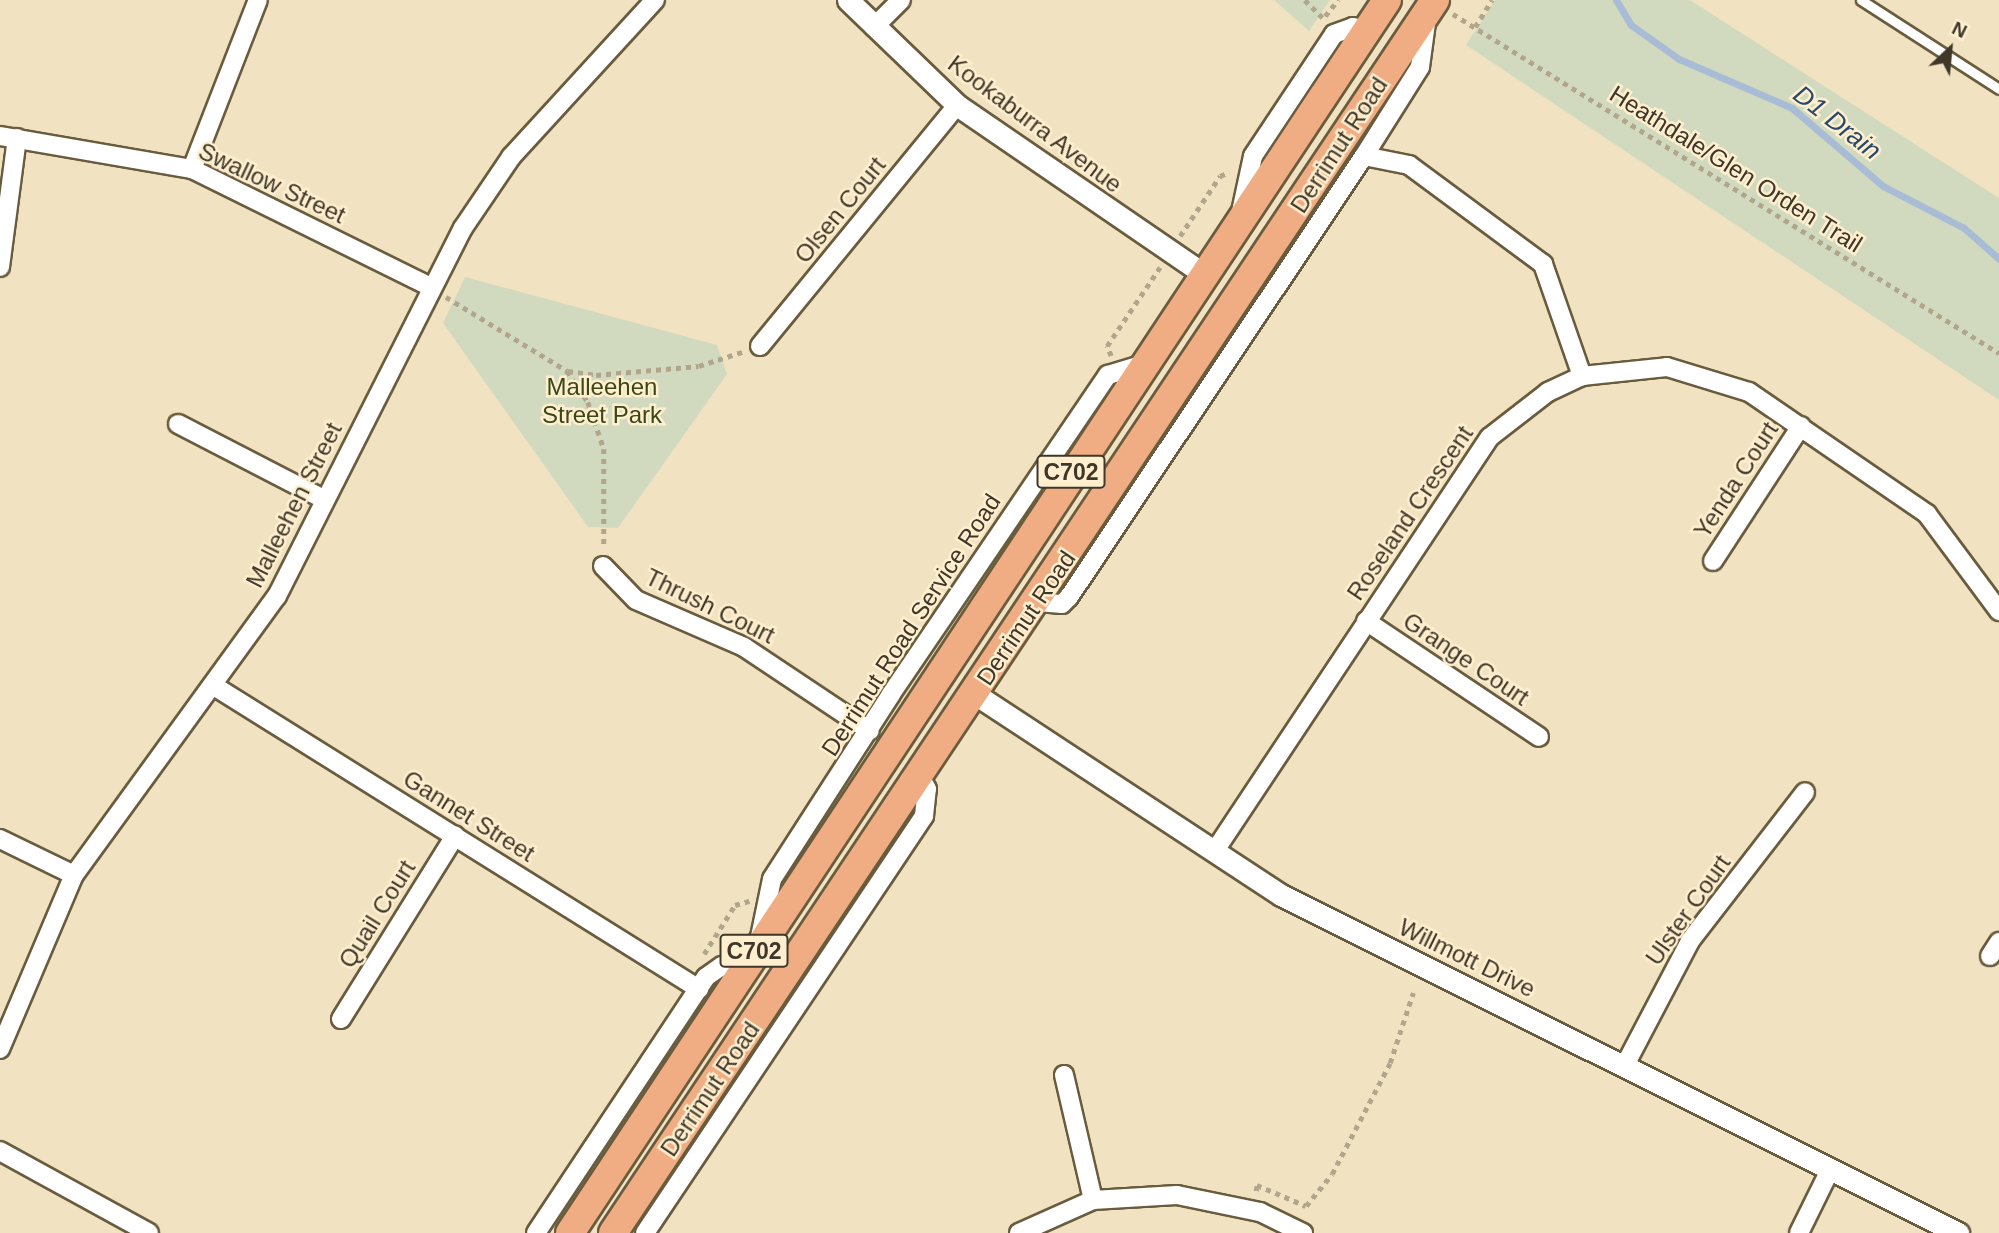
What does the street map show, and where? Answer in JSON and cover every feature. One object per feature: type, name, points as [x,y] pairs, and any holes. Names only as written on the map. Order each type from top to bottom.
[{"type":"highway","name":"Derrimut Road","points":[[570,1233],[939,671],[1387,0]]},
{"type":"highway","name":"Derrimut Road","points":[[613,1233],[1038,602],[1238,297],[1439,9]]},
{"type":"highway","points":[[1204,274],[1238,297]]},
{"type":"highway","points":[[939,671],[975,694]]},
{"type":"highway","points":[[866,782],[898,769],[920,777]]},
{"type":"highway","points":[[714,1013],[721,1027],[739,1029],[769,1002]]},
{"type":"street","points":[[192,169],[258,0]]},
{"type":"street","name":"Malleehen Street","points":[[0,1049],[74,875],[277,596],[431,287],[511,157],[655,0]]},
{"type":"street","name":"Kookaburra Avenue","points":[[848,0],[957,105],[1204,274]]},
{"type":"street","points":[[874,26],[901,0]]},
{"type":"street","points":[[1038,602],[1062,604],[1069,597],[1420,68],[1439,9]]},
{"type":"street","name":"Olsen Court","points":[[760,346],[957,105]]},
{"type":"street","points":[[0,267],[8,137]]},
{"type":"street","name":"Swallow Street","points":[[8,137],[192,169],[431,287]]},
{"type":"street","points":[[1364,156],[1409,165],[1543,264],[1582,376]]},
{"type":"street","name":"Derrimut Road Service Road","points":[[752,954],[772,879],[870,731],[1108,375],[1143,364]]},
{"type":"street","name":"Roseland Crescent","points":[[1213,852],[1490,437],[1548,391],[1582,376],[1667,367],[1711,376],[1801,426],[1927,514],[1999,611]]},
{"type":"street","points":[[178,424],[326,500]]},
{"type":"street","name":"Yenda Court","points":[[1713,561],[1801,426]]},
{"type":"street","name":"Thrush Court","points":[[603,566],[636,600],[744,647],[870,731]]},
{"type":"street","name":"Grange Court","points":[[1366,621],[1539,737]]},
{"type":"street","name":"Gannet Street","points":[[214,686],[699,989]]},
{"type":"street","name":"Willmott Drive","points":[[975,694],[1281,895],[1958,1233]]},
{"type":"street","points":[[645,1233],[924,816],[927,789],[920,777]]},
{"type":"street","name":"Ulster Court","points":[[1625,1065],[1690,941],[1805,792]]},
{"type":"street","name":"Quail Court","points":[[341,1019],[455,836]]},
{"type":"street","points":[[0,839],[74,875]]},
{"type":"street","points":[[536,1233],[699,989],[722,966],[752,954]]},
{"type":"street","points":[[1064,1075],[1093,1200]]},
{"type":"street","points":[[0,1151],[149,1233]]},
{"type":"street","points":[[1799,1233],[1830,1170]]},
{"type":"street","points":[[1019,1233],[1093,1200],[1177,1195],[1250,1210],[1303,1233]]},
{"type":"lane","points":[[1861,0],[1999,89]]},
{"type":"path","points":[[1305,0],[1323,18]]},
{"type":"path","points":[[1475,27],[1492,0]]},
{"type":"path","name":"Heathdale/Glen Orden Trail","points":[[1439,9],[1475,27],[1999,353]]},
{"type":"path","points":[[431,287],[567,371],[596,375],[699,366],[760,346]]},
{"type":"path","points":[[567,371],[588,402],[604,449],[603,566]]},
{"type":"path","points":[[699,989],[699,961],[735,905],[767,896]]},
{"type":"path","points":[[1250,1210],[1258,1185],[1306,1206],[1332,1174],[1391,1063],[1413,993]]},
{"type":"green space","points":[[1274,0],[1330,0],[1309,31]]},
{"type":"green space","points":[[1495,0],[1690,0],[1999,198],[1999,400],[1466,45]]},
{"type":"green space","name":"Malleehen Street Park","points":[[465,277],[717,345],[727,374],[618,528],[588,527],[443,323]]},
{"type":"waterway","name":"D1 Drain","points":[[1616,0],[1631,25],[1679,59],[1792,108],[1883,186],[1964,228],[1999,259]]}]
